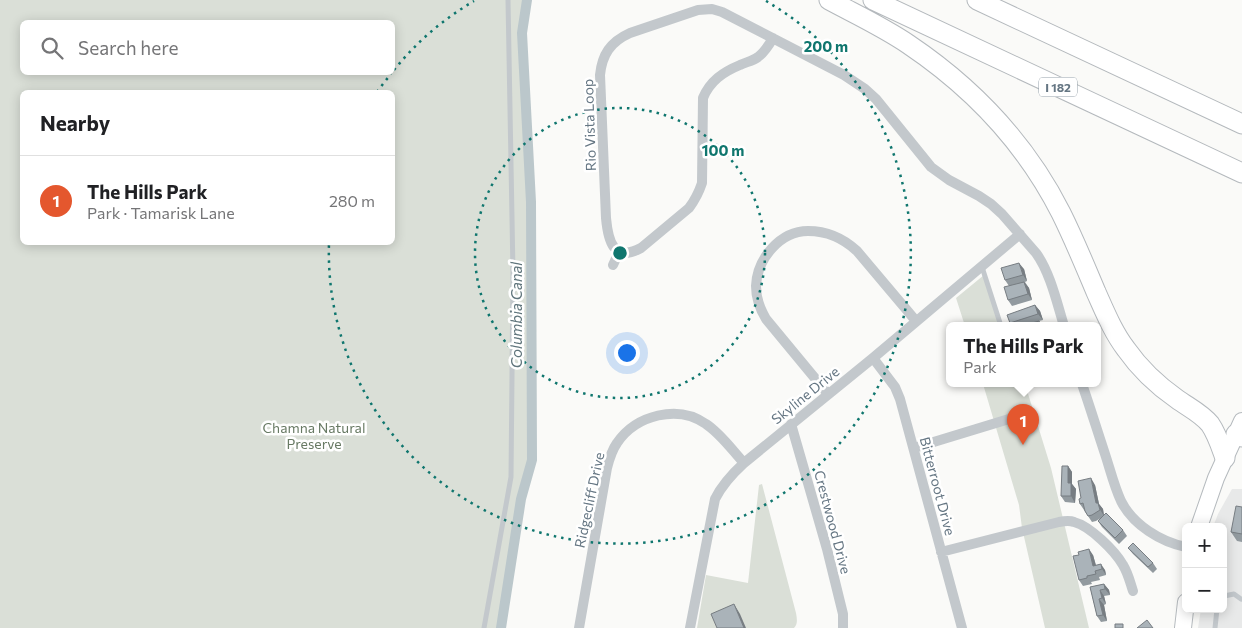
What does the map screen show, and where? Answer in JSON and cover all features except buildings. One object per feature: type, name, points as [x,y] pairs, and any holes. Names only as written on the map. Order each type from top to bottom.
[{"type":"highway","points":[[829,0],[893,35],[925,56],[972,95],[1003,127],[1032,163],[1051,194],[1070,231],[1106,313],[1122,343],[1137,364],[1154,381],[1210,424],[1225,458]]},
{"type":"highway","name":"I 182","points":[[873,0],[1242,173]]},
{"type":"highway","points":[[977,0],[1242,124]]},
{"type":"main road","points":[[1200,523],[1225,458],[1240,431]]},
{"type":"main road","points":[[1183,628],[1185,613]]},
{"type":"street","name":"Rio Vista Loop","points":[[619,252],[612,246],[609,239],[606,218],[600,75],[601,64],[606,52],[621,37],[698,10],[712,9],[722,12],[773,38]]},
{"type":"street","points":[[613,265],[619,252],[634,252],[641,248],[693,203],[702,183],[702,105],[706,91],[720,75],[757,58],[763,53],[773,38],[844,75],[865,89],[876,99],[931,167],[949,180],[991,204],[1020,234],[1041,260],[1046,269],[1063,322]]},
{"type":"street","points":[[828,394],[766,319],[761,309],[756,286],[758,274],[762,262],[769,251],[779,242],[790,235],[806,231],[822,232],[836,236],[857,251],[916,321]]},
{"type":"street","name":"Skyline Drive","points":[[690,628],[714,499],[731,475],[1020,234]]},
{"type":"street","name":"Bitterroot Drive","points":[[873,358],[895,387],[900,399],[962,628]]},
{"type":"street","points":[[1083,387],[1123,505],[1138,522],[1162,539],[1182,545]]},
{"type":"street","points":[[914,448],[1029,413]]},
{"type":"street","name":"Ridgecliff Drive","points":[[579,628],[607,468],[615,445],[623,435],[642,420],[652,416],[685,415],[706,424],[718,434],[744,463]]},
{"type":"street","name":"Crestwood Drive","points":[[791,424],[843,614],[843,628]]},
{"type":"street","points":[[941,552],[1059,522],[1073,521],[1093,532],[1117,556],[1124,566],[1133,591]]},
{"type":"lane","points":[[484,628],[511,477],[512,273],[508,0]]},
{"type":"lane","points":[[982,267],[1000,322]]},
{"type":"lane","points":[[1227,595],[1234,594],[1241,600]]},
{"type":"lane","points":[[1215,628],[1217,613]]},
{"type":"shaded area","points":[[1232,489],[1242,489],[1242,628],[1198,628],[1200,613],[1227,613],[1227,523],[1215,523]]},
{"type":"green space","name":"Chamna Natural Preserve","points":[[0,0],[527,0],[522,33],[531,202],[532,460],[520,499],[501,628],[0,628]]},
{"type":"green space","points":[[984,275],[1000,322],[964,322],[956,298]]},
{"type":"green space","points":[[984,387],[1026,387],[1051,468],[1089,628],[1045,628],[1022,528],[1019,505]]},
{"type":"green space","points":[[762,484],[796,613],[796,625],[794,628],[697,628],[706,575],[748,583],[759,485]]},
{"type":"waterway","name":"Columbia Canal","points":[[501,628],[521,499],[532,460],[531,202],[522,33],[527,0]]},
{"type":"place","name":"The Hills Park","points":[[1023,445]]}]
